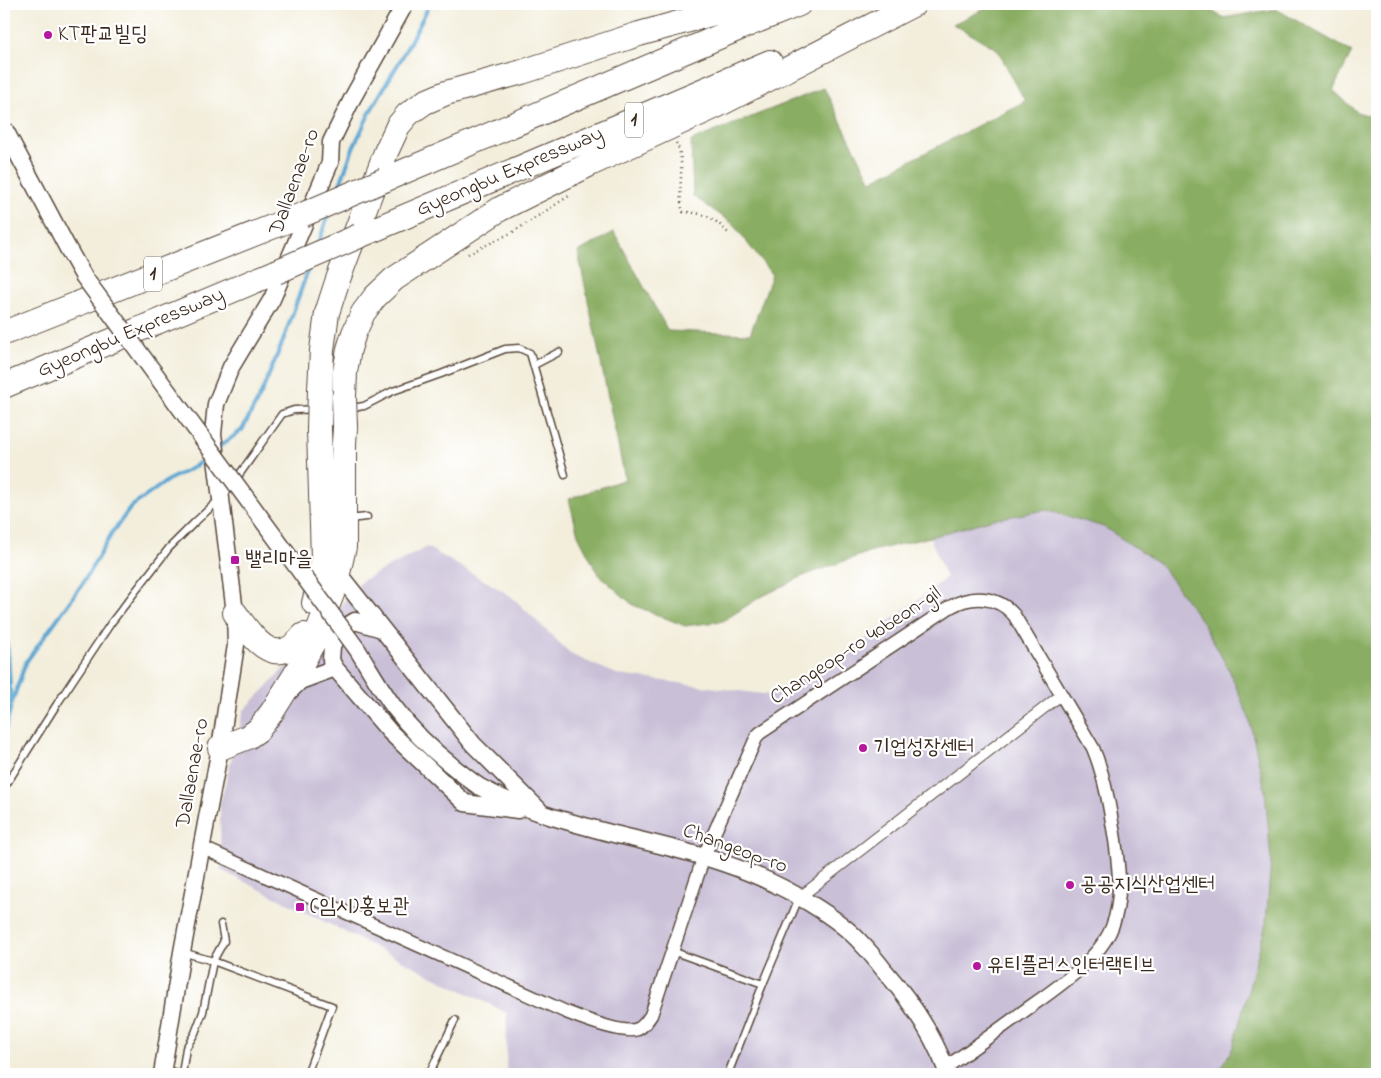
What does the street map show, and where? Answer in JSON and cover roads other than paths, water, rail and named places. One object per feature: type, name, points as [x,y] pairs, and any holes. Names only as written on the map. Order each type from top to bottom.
[{"type":"highway","points":[[220,748],[251,724],[262,710],[298,649],[321,577],[323,539],[319,430],[320,389],[322,350],[328,314],[337,282],[386,152],[398,126],[408,114],[425,102],[446,93],[522,72],[639,34],[747,4]]},
{"type":"highway","name":"Gyeongbu Expressway","points":[[4,333],[302,215],[740,27],[799,4]]},
{"type":"highway","name":"Gyeongbu Expressway","points":[[9,384],[909,4]]},
{"type":"highway","points":[[220,748],[238,742],[258,730],[273,710],[315,639],[335,586],[344,547],[356,518],[344,444],[344,397],[349,350],[363,313],[375,296],[394,278],[500,209],[590,164],[716,106],[914,4]]},
{"type":"highway","points":[[236,613],[259,643],[268,649],[282,651],[290,648],[304,635]]},
{"type":"street","name":"Dallaenae-ro","points":[[162,1072],[220,748],[236,645],[236,613],[213,434],[216,404],[231,367],[272,299],[330,163],[331,142],[405,4]]},
{"type":"street","points":[[4,128],[84,277],[357,648],[394,707],[424,741],[447,762],[479,786],[515,804],[542,814]]},
{"type":"street","points":[[338,573],[473,744],[542,814]]},
{"type":"street","name":"Changeop-ro 40beon-gil","points":[[201,847],[550,1006],[592,1022],[619,1029],[638,1029],[646,1024],[651,1015],[704,856],[758,735],[956,603],[976,598],[994,601],[1009,609],[1016,619],[1093,748],[1101,768],[1118,858],[1117,907],[1113,925],[1106,940],[1097,952],[1046,996],[947,1071]]},
{"type":"street","points":[[382,629],[355,621],[340,630],[332,646],[330,660],[390,732],[465,803],[542,814]]},
{"type":"street","points":[[273,710],[300,680],[335,668]]},
{"type":"street","points":[[800,897],[1061,695]]},
{"type":"street","name":"Changeop-ro","points":[[542,814],[578,825],[704,856],[743,869],[800,897],[823,912],[862,943],[916,1012],[938,1049],[947,1071]]},
{"type":"lane","points":[[4,788],[62,696],[134,592],[169,548],[221,498],[282,414],[294,410],[364,406],[393,391],[505,349],[519,348],[530,353],[565,475]]},
{"type":"lane","points":[[534,365],[559,352]]},
{"type":"lane","points":[[728,1074],[795,905],[800,897]]},
{"type":"lane","points":[[162,1072],[182,1074],[186,1048],[195,1033],[203,1012],[213,961],[224,941],[221,924]]},
{"type":"lane","points":[[672,951],[763,984]]},
{"type":"lane","points":[[182,952],[213,961],[332,1006],[307,1074]]},
{"type":"lane","points":[[429,1074],[455,1020]]},
{"type":"waterway","points":[[338,190],[353,148],[371,110],[430,4]]},
{"type":"waterway","points":[[318,244],[329,213]]},
{"type":"waterway","points":[[219,447],[242,430],[261,394],[283,341],[309,267]]},
{"type":"waterway","points":[[11,705],[26,662],[81,586],[112,533],[131,507],[168,480],[192,468],[210,455]]},
{"type":"waterway","points":[[4,632],[8,651],[11,705],[4,735]]},
{"type":"place","name":"KT판교빌딩","points":[[48,35]]},
{"type":"place","name":"밸리마을","points":[[235,560]]},
{"type":"place","name":"기업성장센터","points":[[863,748]]},
{"type":"place","name":"공공지식산업센터","points":[[1070,885]]},
{"type":"place","name":"(임시)홍보관","points":[[300,907]]},
{"type":"place","name":"유티플러스인터랙티브","points":[[977,966]]}]
